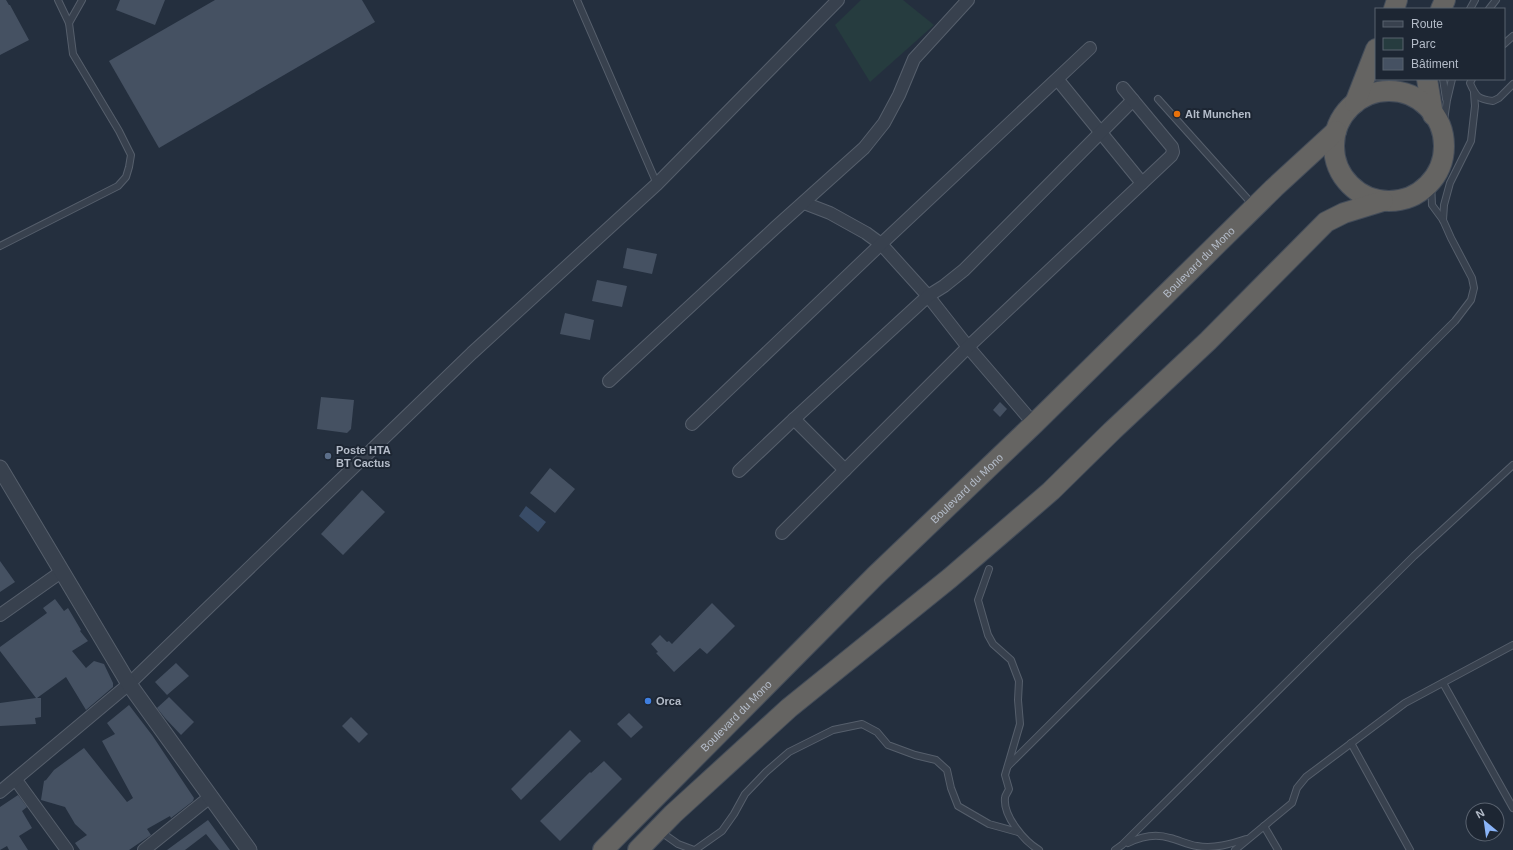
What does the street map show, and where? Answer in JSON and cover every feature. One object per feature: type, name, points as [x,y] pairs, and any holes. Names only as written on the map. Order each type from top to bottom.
[{"type":"highway","points":[[1375,51],[1354,103],[1342,116],[1336,131],[1334,150],[1337,164],[1343,177],[1360,193],[1373,199],[1383,201],[1396,202],[1409,198],[1424,189],[1440,166],[1443,150],[1442,134],[1433,115],[1427,80]]},
{"type":"highway","points":[[1354,103],[1379,93],[1396,92],[1413,98],[1424,105],[1433,115]]},
{"type":"highway","name":"Boulevard du Mono","points":[[603,850],[875,576],[1034,424],[1255,207],[1336,131]]},
{"type":"highway","points":[[638,850],[658,829],[789,708],[950,578],[1051,491],[1112,430],[1208,341],[1326,222],[1350,210],[1383,201]]},
{"type":"street","points":[[0,792],[129,684],[472,353],[657,184],[838,0]]},
{"type":"street","points":[[609,381],[776,226],[804,203],[864,148],[884,123],[899,95],[914,59],[968,0]]},
{"type":"street","points":[[692,424],[881,244],[1058,80],[1090,48]]},
{"type":"street","points":[[1058,80],[1142,183]]},
{"type":"street","points":[[782,533],[968,346],[1171,156],[1173,152],[1172,147],[1123,88]]},
{"type":"street","points":[[739,471],[928,296],[944,286],[964,270],[1133,100]]},
{"type":"street","points":[[804,203],[830,212],[866,233],[881,244],[928,296],[1034,424]]},
{"type":"street","points":[[794,419],[845,470]]},
{"type":"street","points":[[0,468],[129,684],[249,850]]},
{"type":"street","points":[[0,615],[61,572]]},
{"type":"street","points":[[16,780],[67,850]]},
{"type":"street","points":[[144,850],[210,797]]},
{"type":"lane","points":[[0,246],[118,186],[126,177],[129,167],[131,155],[119,131],[73,54],[70,23],[58,0]]},
{"type":"lane","points":[[70,23],[82,0]]},
{"type":"lane","points":[[577,0],[657,184]]},
{"type":"lane","points":[[1490,8],[1496,0]]},
{"type":"lane","points":[[1505,43],[1513,36]]},
{"type":"lane","points":[[1444,80],[1446,100]]},
{"type":"lane","points":[[1442,134],[1446,100],[1452,80]]},
{"type":"lane","points":[[1472,80],[1470,83],[1474,92],[1480,99],[1493,101],[1499,98],[1513,84]]},
{"type":"lane","points":[[1443,220],[1444,204],[1450,183],[1471,141],[1475,106],[1474,92]]},
{"type":"lane","points":[[1158,99],[1255,207]]},
{"type":"lane","points":[[1008,766],[1455,321],[1471,300],[1474,288],[1472,278],[1443,220],[1432,205],[1431,181]]},
{"type":"lane","points":[[1115,850],[1122,845],[1414,556],[1513,465]]},
{"type":"lane","points":[[989,569],[978,600],[988,635],[993,644],[1010,660],[1019,681],[1018,700],[1020,724],[1005,775],[1009,789],[1005,797],[1010,818],[1018,832],[1039,850]]},
{"type":"lane","points":[[1235,850],[1292,803],[1297,788],[1306,777],[1405,703],[1513,645]]},
{"type":"lane","points":[[1442,683],[1513,808]]},
{"type":"lane","points":[[658,829],[678,844],[695,850],[722,831],[734,814],[745,794],[766,772],[789,752],[834,730],[862,724],[877,732],[888,744],[914,755],[936,760],[942,765],[947,770],[951,788],[958,806],[989,824],[1018,832]]},
{"type":"lane","points":[[1351,743],[1410,850]]},
{"type":"lane","points":[[1264,826],[1278,850]]},
{"type":"lane","points":[[1122,845],[1141,837],[1152,835],[1169,837],[1197,846],[1230,844],[1250,838]]},
{"type":"green space","points":[[861,0],[903,0],[934,25],[870,82],[835,25]]},
{"type":"water","points":[[526,506],[546,522],[538,532],[519,516]]},
{"type":"building","points":[[0,0],[6,0],[10,5],[29,40],[0,55]]},
{"type":"building","points":[[120,0],[165,0],[155,25],[116,10]]},
{"type":"building","points":[[215,0],[362,0],[375,22],[159,148],[109,61]]},
{"type":"building","points":[[627,248],[657,254],[652,274],[623,268]]},
{"type":"building","points":[[597,280],[627,286],[622,307],[592,301]]},
{"type":"building","points":[[565,313],[594,320],[590,340],[560,334]]},
{"type":"building","points":[[321,397],[354,400],[351,429],[347,433],[317,429]]},
{"type":"building","points":[[1000,402],[1007,409],[1000,417],[993,410]]},
{"type":"building","points":[[550,468],[575,489],[555,513],[530,493]]},
{"type":"building","points":[[362,490],[385,512],[343,555],[321,534]]},
{"type":"building","points":[[0,561],[15,582],[0,592]]},
{"type":"building","points":[[55,599],[64,611],[68,608],[81,630],[80,631],[88,641],[72,651],[86,668],[94,661],[104,664],[113,683],[113,687],[86,710],[66,677],[37,698],[41,698],[41,717],[35,718],[36,724],[0,726],[0,703],[36,698],[0,651],[0,647],[47,613],[43,608]]},
{"type":"building","points":[[712,603],[735,626],[707,654],[700,648],[674,672],[656,653],[658,652],[651,644],[660,635],[667,642],[669,641],[672,644]]},
{"type":"building","points":[[176,663],[189,676],[167,695],[155,682]]},
{"type":"building","points":[[169,697],[194,722],[181,735],[157,708]]},
{"type":"building","points":[[129,705],[152,735],[194,798],[193,801],[171,818],[170,816],[147,829],[151,835],[129,850],[80,850],[75,843],[87,835],[75,824],[65,807],[41,800],[44,781],[54,770],[84,748],[127,802],[133,798],[102,741],[115,734],[107,723]]},
{"type":"building","points":[[629,713],[643,727],[631,738],[617,724]]},
{"type":"building","points":[[351,717],[368,734],[359,743],[342,726]]},
{"type":"building","points":[[570,730],[581,741],[521,800],[511,789]]},
{"type":"building","points":[[604,761],[622,779],[560,841],[540,821],[590,772],[591,773]]},
{"type":"building","points":[[18,795],[27,807],[22,811],[32,828],[19,836],[28,850],[9,850],[7,846],[0,850],[0,807]]},
{"type":"building","points":[[208,820],[230,850],[219,850],[206,834],[185,850],[167,850]]},
{"type":"place","name":"Alt Munchen","points":[[1177,114]]},
{"type":"place","name":"Poste HTA BT Cactus","points":[[328,456]]},
{"type":"place","name":"Orca","points":[[648,701]]}]
